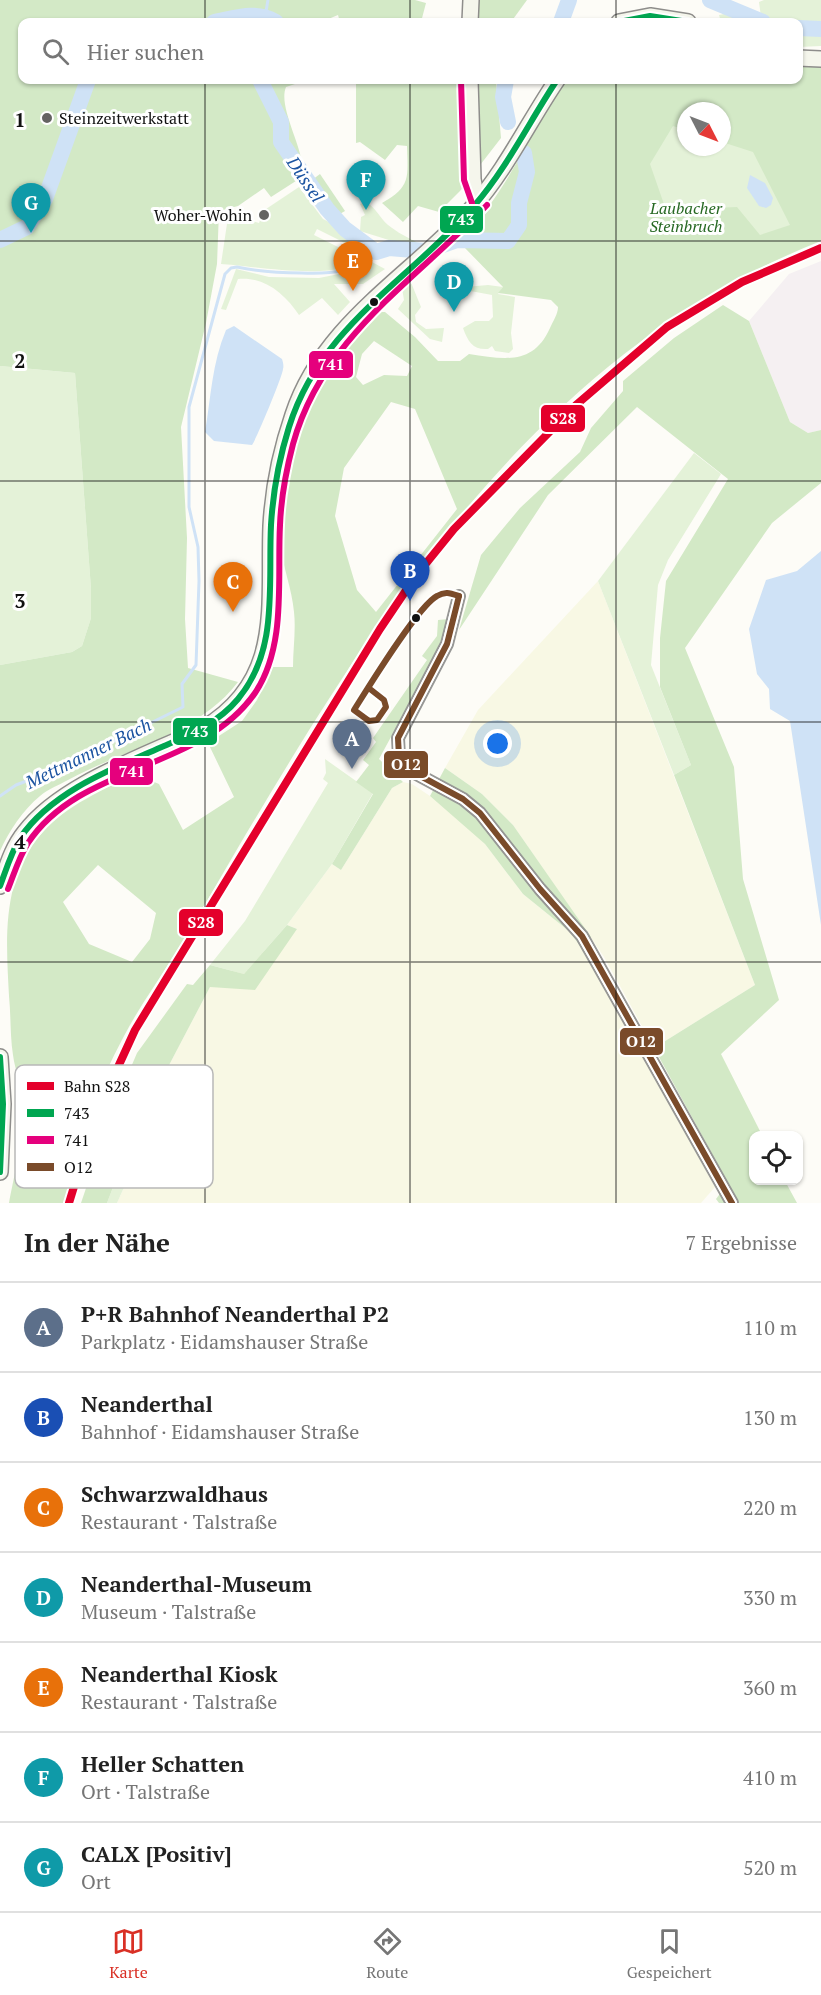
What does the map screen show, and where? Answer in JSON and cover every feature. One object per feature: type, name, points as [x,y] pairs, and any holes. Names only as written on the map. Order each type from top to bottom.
[{"type":"main road","points":[[470,18],[471,0]]},
{"type":"main road","points":[[640,18],[650,16],[663,18]]},
{"type":"main road","points":[[803,58],[821,58]]},
{"type":"main road","points":[[470,84],[473,178],[480,199]]},
{"type":"main road","points":[[0,886],[12,854],[24,833],[61,798],[224,717],[244,696],[258,670],[270,622],[273,506],[283,450],[294,412],[309,380],[346,327],[480,199],[554,84]]},
{"type":"main road","points":[[0,1057],[3,1104],[0,1172]]},
{"type":"street","points":[[459,596],[447,644],[398,738],[399,757],[413,772],[463,799],[480,813],[540,889],[582,936],[732,1203]]},
{"type":"shaded area","points":[[821,261],[821,430],[808,433],[790,422],[749,321],[789,274]]},
{"type":"green space","points":[[0,0],[415,0],[426,3],[422,18],[339,18],[338,15],[331,18],[18,18],[18,84],[295,84],[286,87],[284,95],[287,114],[302,165],[295,173],[299,179],[271,197],[264,188],[238,206],[219,211],[217,264],[206,323],[181,427],[187,538],[185,619],[188,668],[238,682],[222,700],[182,728],[89,769],[43,794],[17,821],[0,851],[0,665],[72,652],[82,646],[91,618],[91,589],[75,373],[0,366]]},
{"type":"green space","points":[[465,0],[527,0],[514,18],[464,18]]},
{"type":"green space","points":[[764,0],[821,0],[821,46],[803,47],[803,18],[720,18],[719,15],[744,10],[761,17],[759,2]]},
{"type":"green space","points":[[803,62],[821,62],[821,241],[721,289],[632,348],[551,417],[478,495],[412,578],[350,667],[136,1015],[110,1065],[15,1066],[12,1048],[7,931],[13,889],[29,850],[43,832],[63,814],[86,799],[135,774],[159,784],[183,830],[234,797],[208,743],[242,721],[257,700],[271,667],[293,667],[294,612],[279,535],[285,475],[298,421],[308,396],[338,350],[357,330],[380,312],[385,312],[415,337],[438,361],[460,361],[469,354],[516,357],[535,349],[543,340],[555,318],[558,307],[551,300],[498,293],[503,287],[464,247],[461,237],[483,214],[563,84],[803,84]],"holes":[[[677,102],[731,102],[731,145],[753,152],[790,225],[760,235],[737,207],[666,210],[650,164],[673,126],[677,127]],[[374,341],[412,366],[407,376],[384,375],[363,385],[356,377],[362,354]],[[391,402],[415,409],[457,509],[376,612],[357,590],[335,516],[344,468]],[[98,865],[156,913],[150,939],[132,962],[89,944],[63,902]]]},
{"type":"green space","points":[[356,84],[496,84],[501,138],[460,191],[439,212],[418,206],[403,222],[382,203],[398,192],[406,180],[407,146],[397,145],[385,160],[360,142],[356,143]]},
{"type":"green space","name":"Laubacher Steinbruch","points":[[783,84],[799,84],[821,235],[690,298],[628,125],[677,112],[677,156],[731,156],[731,102],[715,102]]},
{"type":"green space","points":[[320,174],[345,211],[338,215],[312,180]]},
{"type":"green space","points":[[299,187],[323,219],[355,240],[351,246],[317,229],[314,235],[361,256],[353,264],[338,269],[296,271],[221,264],[228,217],[239,217],[259,223],[263,211]]},
{"type":"green space","points":[[365,202],[388,225],[418,243],[392,241],[360,231],[361,217],[365,215],[360,204]]},
{"type":"green space","points":[[370,261],[385,269],[363,284],[334,284],[350,302],[338,315],[322,298],[299,315],[273,288],[257,280],[248,279],[238,279],[226,310],[221,309],[236,269],[269,277],[319,278],[354,271]]},
{"type":"green space","points":[[410,280],[421,307],[415,315],[416,322],[426,329],[444,328],[442,342],[430,339],[398,309],[404,300],[402,288]]},
{"type":"green space","points":[[488,285],[503,287],[498,294],[515,297],[511,333],[513,349],[509,353],[495,351],[492,346],[488,349],[478,348],[469,341],[463,328],[475,321],[489,321],[493,317],[492,295],[465,290],[448,293],[465,287]]},
{"type":"green space","points":[[723,305],[749,321],[790,422],[808,433],[821,430],[821,483],[772,523],[685,648],[734,767],[743,879],[779,1000],[721,1054],[760,1131],[749,1131],[749,1185],[787,1185],[797,1203],[719,1203],[716,1199],[728,1183],[654,1048],[755,985],[674,775],[691,765],[660,687],[660,638],[666,581],[728,479],[637,407],[548,495],[459,630],[481,555],[520,508],[580,452],[591,428],[623,391],[623,381],[674,338]]},
{"type":"green space","points":[[0,366],[75,373],[91,589],[91,618],[82,646],[72,652],[0,665]]},
{"type":"green space","points":[[694,453],[721,474],[668,560],[658,585],[651,665],[691,765],[674,775],[598,581]]},
{"type":"green space","points":[[598,581],[755,985],[654,1048],[604,957],[513,825],[482,794],[445,768],[478,710]]},
{"type":"green space","points":[[449,619],[441,645],[379,759],[403,782],[392,788],[341,870],[332,864],[373,794],[356,782],[369,765],[363,760],[376,742],[373,738],[427,660],[422,656],[437,636],[438,620]]},
{"type":"green space","points":[[325,759],[373,793],[332,864],[287,925],[244,974],[210,965],[245,921],[328,783],[323,779],[326,773]]},
{"type":"green space","points":[[445,768],[482,794],[513,825],[591,937],[580,946],[570,932],[523,894],[485,844],[430,796]]},
{"type":"green space","points":[[403,782],[412,784],[461,821],[485,844],[523,894],[570,932],[594,966],[715,1187],[701,1203],[117,1203],[124,1188],[213,1188],[213,1065],[169,1065],[210,987],[297,929],[287,925],[332,864],[341,870],[392,788]]},
{"type":"green space","points":[[287,925],[297,929],[255,990],[210,987],[169,1065],[132,1065],[137,1053],[187,984],[193,985],[210,965],[244,974]]},
{"type":"green space","points":[[15,1173],[15,1188],[68,1188],[64,1203],[9,1203]]},
{"type":"green space","points":[[86,1188],[113,1188],[107,1203],[81,1203]]},
{"type":"green space","points":[[113,1188],[124,1188],[117,1203],[107,1203]]},
{"type":"water","points":[[750,175],[765,183],[773,198],[771,205],[766,208],[759,206],[747,188]]},
{"type":"water","points":[[234,326],[282,359],[283,364],[282,374],[252,445],[214,441],[205,432],[212,380],[221,342],[226,330]]},
{"type":"water","points":[[821,551],[821,925],[790,721],[770,709],[769,689],[757,674],[749,629],[766,580],[797,571]]},
{"type":"waterway","points":[[265,17],[268,0]]},
{"type":"waterway","name":"Düssel","points":[[562,18],[569,0]]},
{"type":"waterway","name":"Düssel","points":[[710,0],[753,18]]},
{"type":"waterway","name":"Düssel","points":[[233,18],[253,16],[268,18]]},
{"type":"waterway","name":"Düssel","points":[[803,28],[821,29]]},
{"type":"waterway","name":"Düssel","points":[[0,240],[27,227],[45,199],[87,84]]},
{"type":"waterway","name":"Düssel","points":[[262,84],[281,122],[281,142],[327,209],[345,229],[376,252],[389,248],[426,251],[457,240],[508,241],[519,225],[519,203],[527,172],[524,153]]},
{"type":"waterway","name":"Düssel","points":[[505,84],[503,97],[508,122]]},
{"type":"waterway","name":"Mettmanner Bach","points":[[0,796],[16,785],[53,771],[183,707],[182,684],[196,665],[199,581],[198,547],[189,507],[189,407],[225,274],[231,268],[237,267],[277,272],[342,271],[376,252]]},
{"type":"rail line","name":"S28","points":[[119,1065],[135,1030],[380,629],[415,577],[454,529],[576,405],[667,327],[742,282],[821,248]]},
{"type":"rail line","name":"S28","points":[[69,1203],[74,1188]]},
{"type":"transit line","name":"743","points":[[640,18],[650,16],[663,18]]},
{"type":"transit line","name":"741","points":[[461,84],[464,180],[472,203]]},
{"type":"transit line","name":"743","points":[[0,886],[20,838],[33,821],[49,807],[66,794],[105,772],[204,727],[222,715],[238,699],[251,680],[266,638],[275,488],[285,439],[303,391],[322,360],[344,332],[474,206],[507,161],[555,84]]},
{"type":"transit line","name":"741","points":[[8,889],[25,848],[51,817],[78,797],[204,738],[232,719],[255,693],[265,674],[276,633],[283,495],[293,444],[307,406],[326,372],[348,341],[401,286],[487,205]]},
{"type":"transit line","name":"O12","points":[[370,689],[384,700],[386,707],[377,720],[369,721],[354,710],[406,631],[437,596],[443,593],[459,596]]},
{"type":"transit line","name":"O12","points":[[459,596],[447,644],[398,738],[399,757],[413,772],[463,799],[480,813],[540,889],[582,936],[732,1203]]},
{"type":"transit line","name":"743","points":[[0,1057],[3,1104],[0,1172]]},
{"type":"place","name":"Steinzeitwerkstatt","points":[[47,118]]},
{"type":"place","name":"Heller Schatten","points":[[366,210]]},
{"type":"place","name":"Woher-Wohin","points":[[264,215]]},
{"type":"place","name":"CALX [Positiv]","points":[[31,233]]},
{"type":"place","name":"Neanderthal Kiosk","points":[[353,291]]},
{"type":"place","name":"Neanderthal-Museum","points":[[454,312]]},
{"type":"place","name":"Neanderthal","points":[[410,601]]},
{"type":"place","name":"Schwarzwaldhaus","points":[[233,612]]},
{"type":"place","name":"P+R Bahnhof Neanderthal P2","points":[[352,769]]}]
